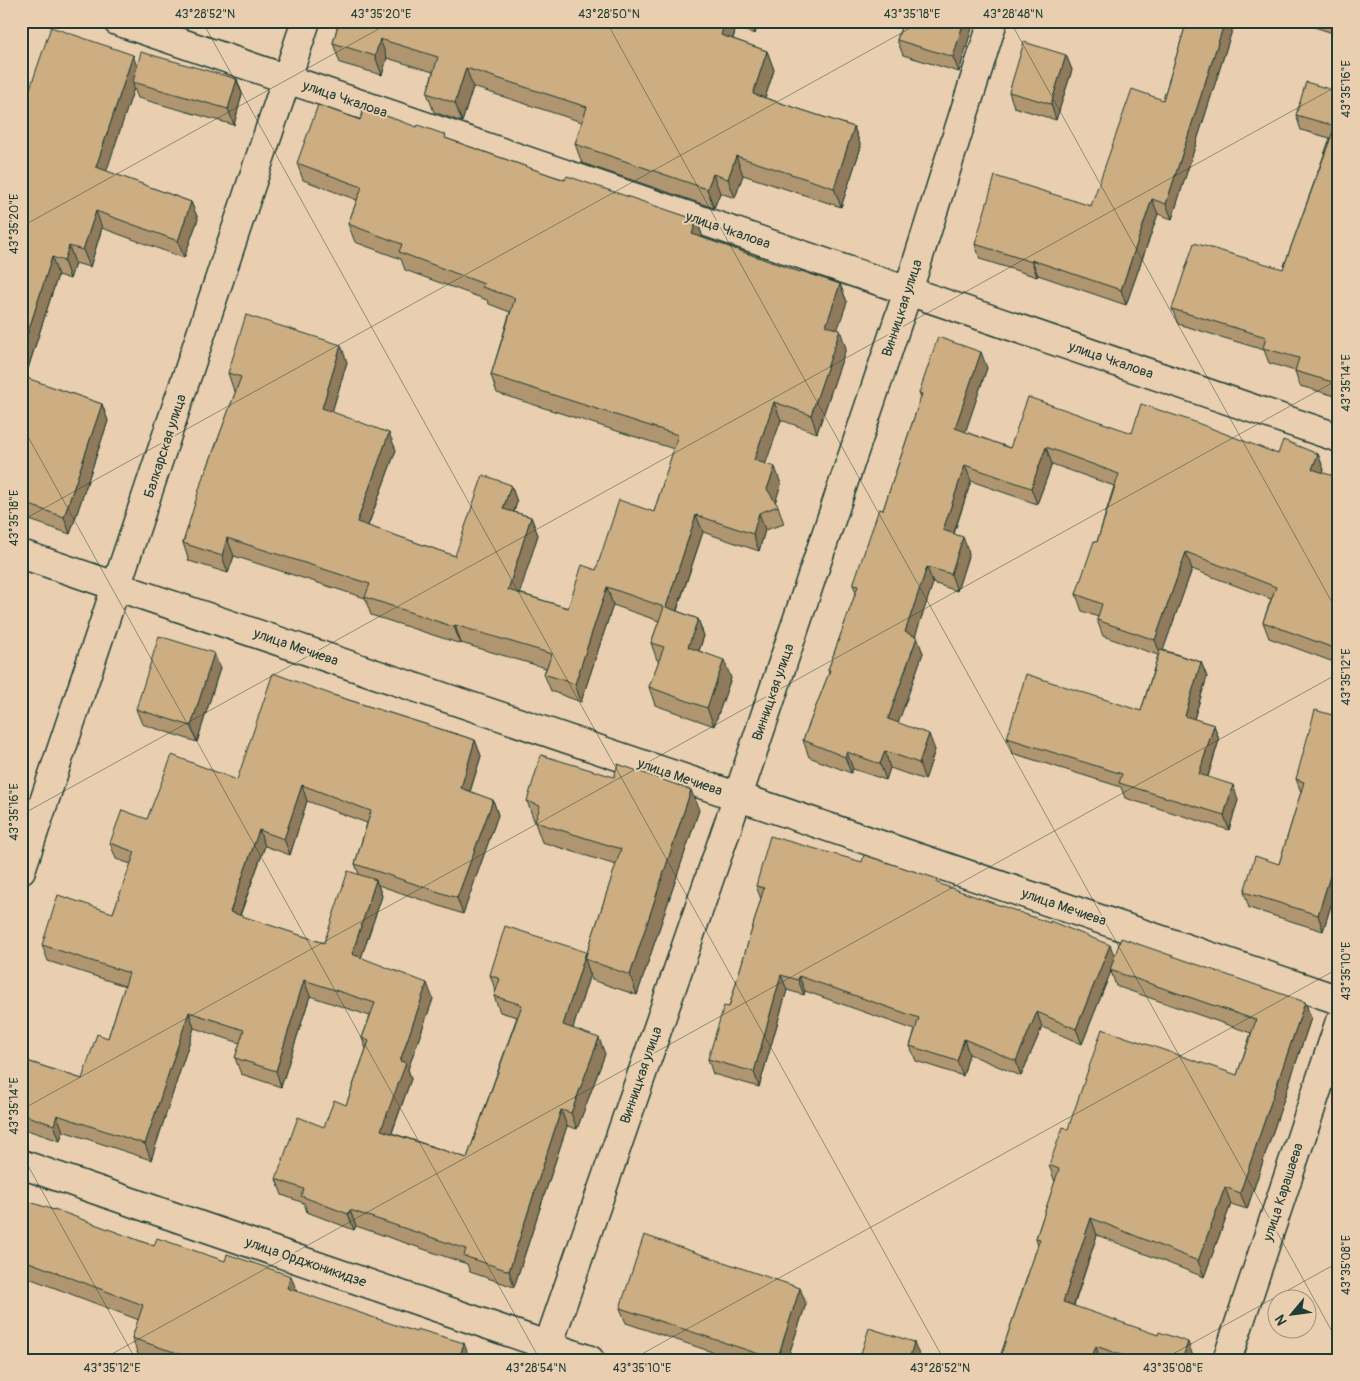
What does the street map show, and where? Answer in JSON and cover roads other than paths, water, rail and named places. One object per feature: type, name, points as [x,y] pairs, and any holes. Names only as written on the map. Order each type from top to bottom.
[{"type":"street","name":"улица Чкалова","points":[[117,21],[1339,438]]},
{"type":"street","name":"Балкарская улица","points":[[21,870],[118,587],[306,21]]},
{"type":"street","name":"Винницкая улица","points":[[546,1353],[738,796],[908,291],[993,21]]},
{"type":"street","name":"улица Мечиева","points":[[21,554],[1339,1000]]},
{"type":"street","name":"улица Карашаева","points":[[1227,1360],[1339,1024]]},
{"type":"street","name":"улица Орджоникидзе","points":[[21,1164],[546,1353],[590,1360]]}]
